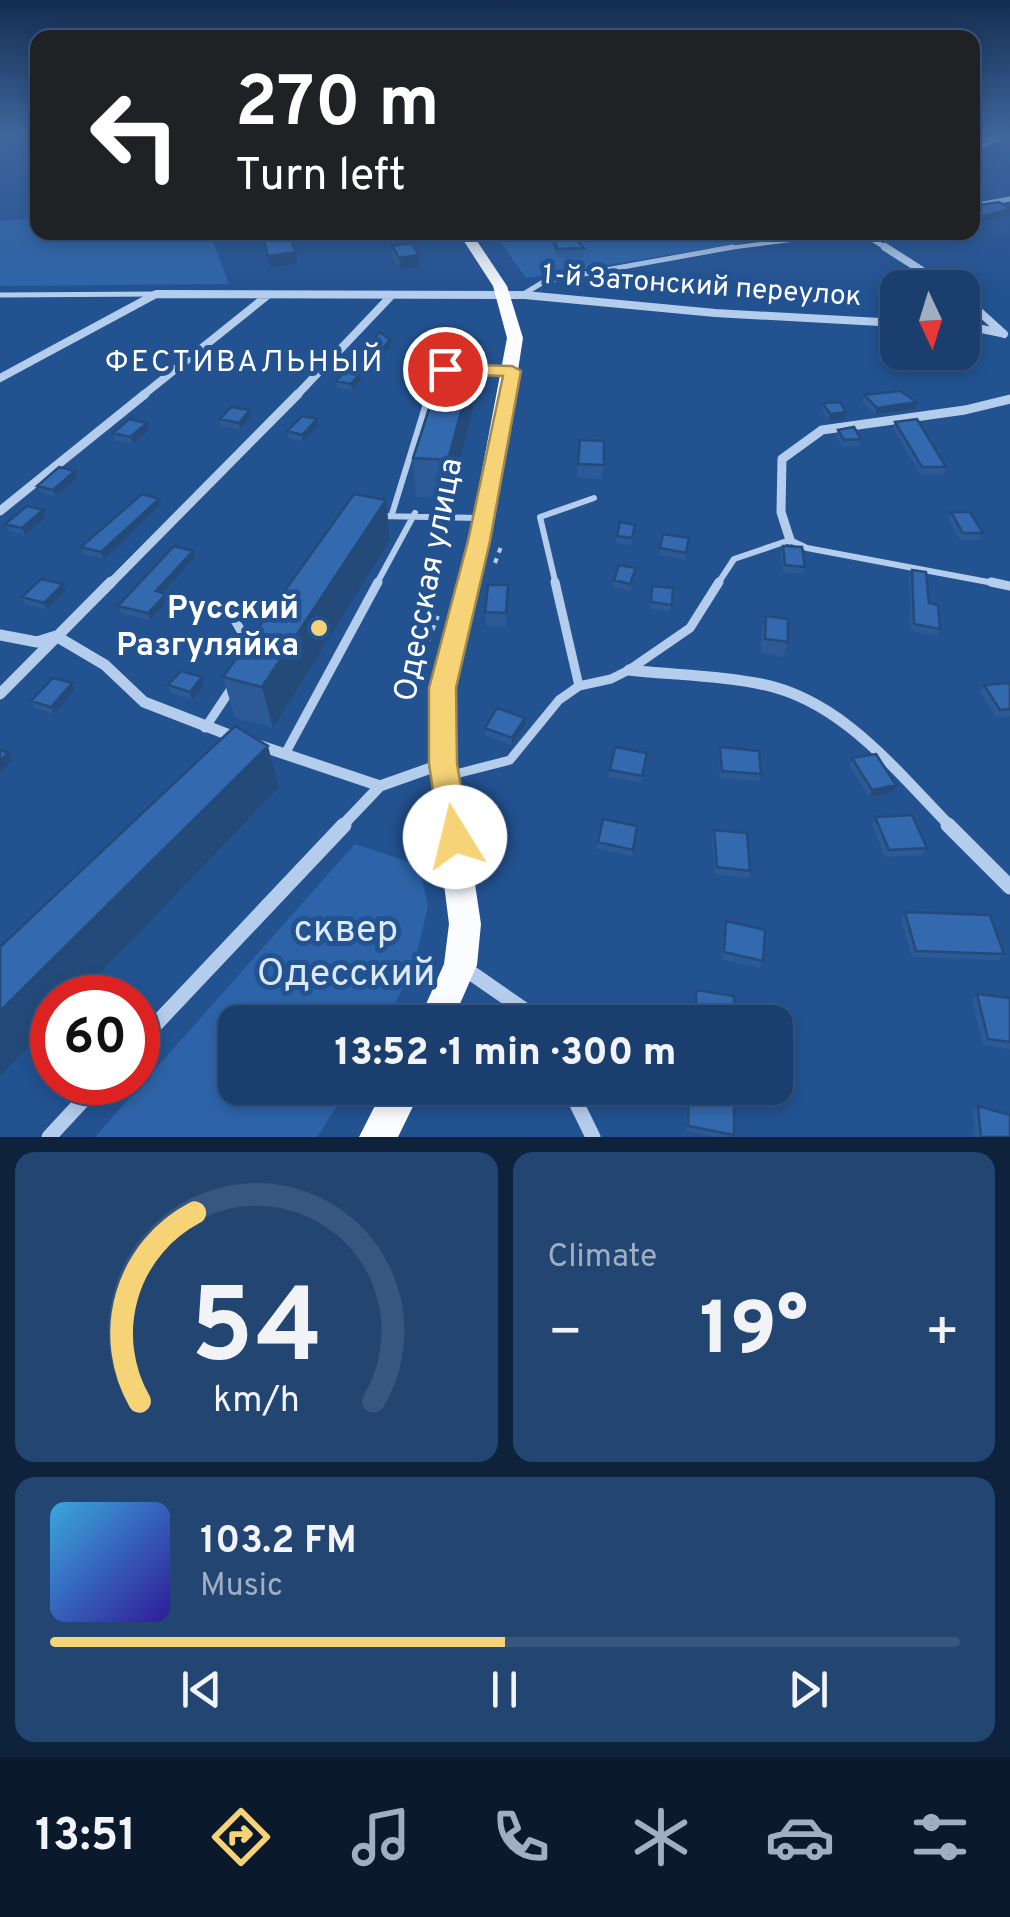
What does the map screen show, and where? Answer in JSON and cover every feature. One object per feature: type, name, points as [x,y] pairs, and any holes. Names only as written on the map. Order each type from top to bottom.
[{"type":"main road","points":[[470,240],[514,295]]},
{"type":"main road","name":"Одесская улица","points":[[442,1005],[460,965],[463,905],[444,771],[442,688],[484,518],[512,371],[514,295]]},
{"type":"main road","points":[[378,1137],[395,1105]]},
{"type":"street","points":[[980,205],[1010,199]]},
{"type":"street","points":[[871,240],[920,270]]},
{"type":"street","points":[[0,378],[156,294]]},
{"type":"street","name":"1-й Затонский переулок","points":[[156,294],[514,295],[880,322]]},
{"type":"street","points":[[0,511],[270,294]]},
{"type":"street","points":[[0,694],[268,426],[390,297]]},
{"type":"street","points":[[980,311],[1007,334]]},
{"type":"street","points":[[980,329],[1007,334]]},
{"type":"street","points":[[790,540],[781,512],[782,459],[814,434],[1010,399]]},
{"type":"street","points":[[0,635],[38,642],[56,636],[104,665],[144,702],[205,728],[380,786],[444,771]]},
{"type":"street","points":[[629,670],[763,684],[823,707],[860,736],[1010,887]]},
{"type":"street","points":[[160,1020],[380,786]]},
{"type":"street","points":[[460,965],[517,1005]]},
{"type":"street","points":[[49,1137],[79,1105]]},
{"type":"street","points":[[578,1105],[593,1137]]},
{"type":"lane","points":[[514,295],[544,282],[584,273],[782,240]]},
{"type":"lane","points":[[0,295],[156,294]]},
{"type":"lane","points":[[392,514],[436,373],[445,369],[512,371]]},
{"type":"lane","points":[[579,686],[540,517],[594,498]]},
{"type":"lane","points":[[358,518],[392,514],[484,518]]},
{"type":"lane","points":[[285,754],[415,514]]},
{"type":"lane","points":[[444,771],[510,760],[560,700],[579,686],[611,679],[629,670],[690,628],[734,559],[790,540],[807,548],[1010,586]]},
{"type":"lane","points":[[233,618],[254,654],[265,638]]},
{"type":"lane","points":[[205,728],[234,684]]},
{"type":"lane","points":[[232,755],[246,741]]},
{"type":"green space","points":[[30,219],[30,240],[212,240],[229,284],[0,286],[0,221]]},
{"type":"green space","points":[[499,240],[760,240],[526,278]]},
{"type":"green space","name":"сквер Одесский","points":[[355,844],[419,865],[428,906],[415,960],[395,1005],[218,1005],[218,1105],[338,1105],[317,1137],[95,1137],[123,1105],[160,1105],[160,1064]]},
{"type":"building","points":[[999,202],[1010,209],[980,217],[980,205]]},
{"type":"building","points":[[264,240],[291,240],[296,252],[268,256]]},
{"type":"building","points":[[554,240],[576,240],[584,248],[557,249]]},
{"type":"building","points":[[412,243],[419,255],[399,258],[392,246]]},
{"type":"building","points":[[380,332],[390,340],[366,368],[351,366]]},
{"type":"building","points":[[452,339],[480,341],[448,460],[413,458]]},
{"type":"building","points":[[346,370],[361,372],[351,384],[336,381]]},
{"type":"building","points":[[900,391],[917,402],[877,408],[864,395]]},
{"type":"building","points":[[840,402],[846,412],[830,414],[823,403]]},
{"type":"building","points":[[231,407],[250,410],[239,423],[220,419]]},
{"type":"building","points":[[302,416],[317,419],[302,435],[287,431]]},
{"type":"building","points":[[129,419],[147,423],[130,437],[113,433]]},
{"type":"building","points":[[917,419],[946,467],[922,467],[895,422]]},
{"type":"building","points":[[854,427],[861,439],[844,440],[838,430]]},
{"type":"building","points":[[580,440],[604,441],[604,465],[578,464]]},
{"type":"building","points":[[59,467],[75,471],[53,490],[37,486]]},
{"type":"building","points":[[142,494],[159,499],[101,552],[81,547]]},
{"type":"building","points":[[354,494],[386,500],[262,687],[223,677]]},
{"type":"building","points":[[27,506],[43,510],[22,528],[5,524]]},
{"type":"building","points":[[951,512],[970,512],[983,533],[963,533]]},
{"type":"building","points":[[620,522],[635,525],[632,538],[617,536]]},
{"type":"building","points":[[663,534],[689,538],[686,553],[660,548]]},
{"type":"building","points":[[174,546],[193,551],[156,591],[166,594],[148,613],[118,606]]},
{"type":"building","points":[[783,546],[802,547],[805,567],[785,565]]},
{"type":"building","points":[[619,565],[636,568],[630,584],[614,580]]},
{"type":"building","points":[[912,570],[926,572],[929,603],[938,605],[940,629],[914,624]]},
{"type":"building","points":[[41,579],[63,584],[44,603],[22,597]]},
{"type":"building","points":[[488,585],[508,585],[506,613],[485,612]]},
{"type":"building","points":[[652,586],[673,588],[672,605],[651,602]]},
{"type":"building","points":[[766,616],[788,619],[788,642],[765,639]]},
{"type":"building","points":[[181,671],[202,677],[190,692],[168,685]]},
{"type":"building","points":[[53,678],[72,683],[51,707],[31,701]]},
{"type":"building","points":[[1009,683],[1010,709],[1000,710],[984,685]]},
{"type":"building","points":[[497,708],[525,718],[512,738],[485,728]]},
{"type":"building","points":[[235,726],[268,746],[36,975],[30,975],[30,981],[0,1011],[0,947]]},
{"type":"building","points":[[615,747],[647,753],[642,776],[610,770]]},
{"type":"building","points":[[720,747],[759,751],[761,774],[722,771]]},
{"type":"building","points":[[876,754],[896,785],[872,790],[852,758]]},
{"type":"building","points":[[912,815],[927,848],[889,850],[875,817]]},
{"type":"building","points":[[603,819],[637,826],[633,850],[598,842]]},
{"type":"building","points":[[714,830],[747,833],[750,871],[717,867]]},
{"type":"building","points":[[905,912],[990,915],[1004,954],[916,951]]},
{"type":"building","points":[[726,921],[765,930],[763,961],[724,952]]},
{"type":"building","points":[[696,990],[734,996],[734,1005],[696,1005]]},
{"type":"building","points":[[977,994],[1010,998],[1010,1042],[988,1039]]},
{"type":"building","points":[[689,1105],[734,1105],[734,1135],[688,1126]]},
{"type":"building","points":[[978,1106],[1010,1115],[1010,1137],[981,1137]]},
{"type":"place","name":"Русский Разгуляйка","points":[[319,628]]},
{"type":"district","name":"ФЕСТИВАЛЬНЫЙ","points":[[245,363]]},
{"type":"route","points":[[445,369],[512,371],[479,541],[442,688],[443,764],[455,837]]}]
